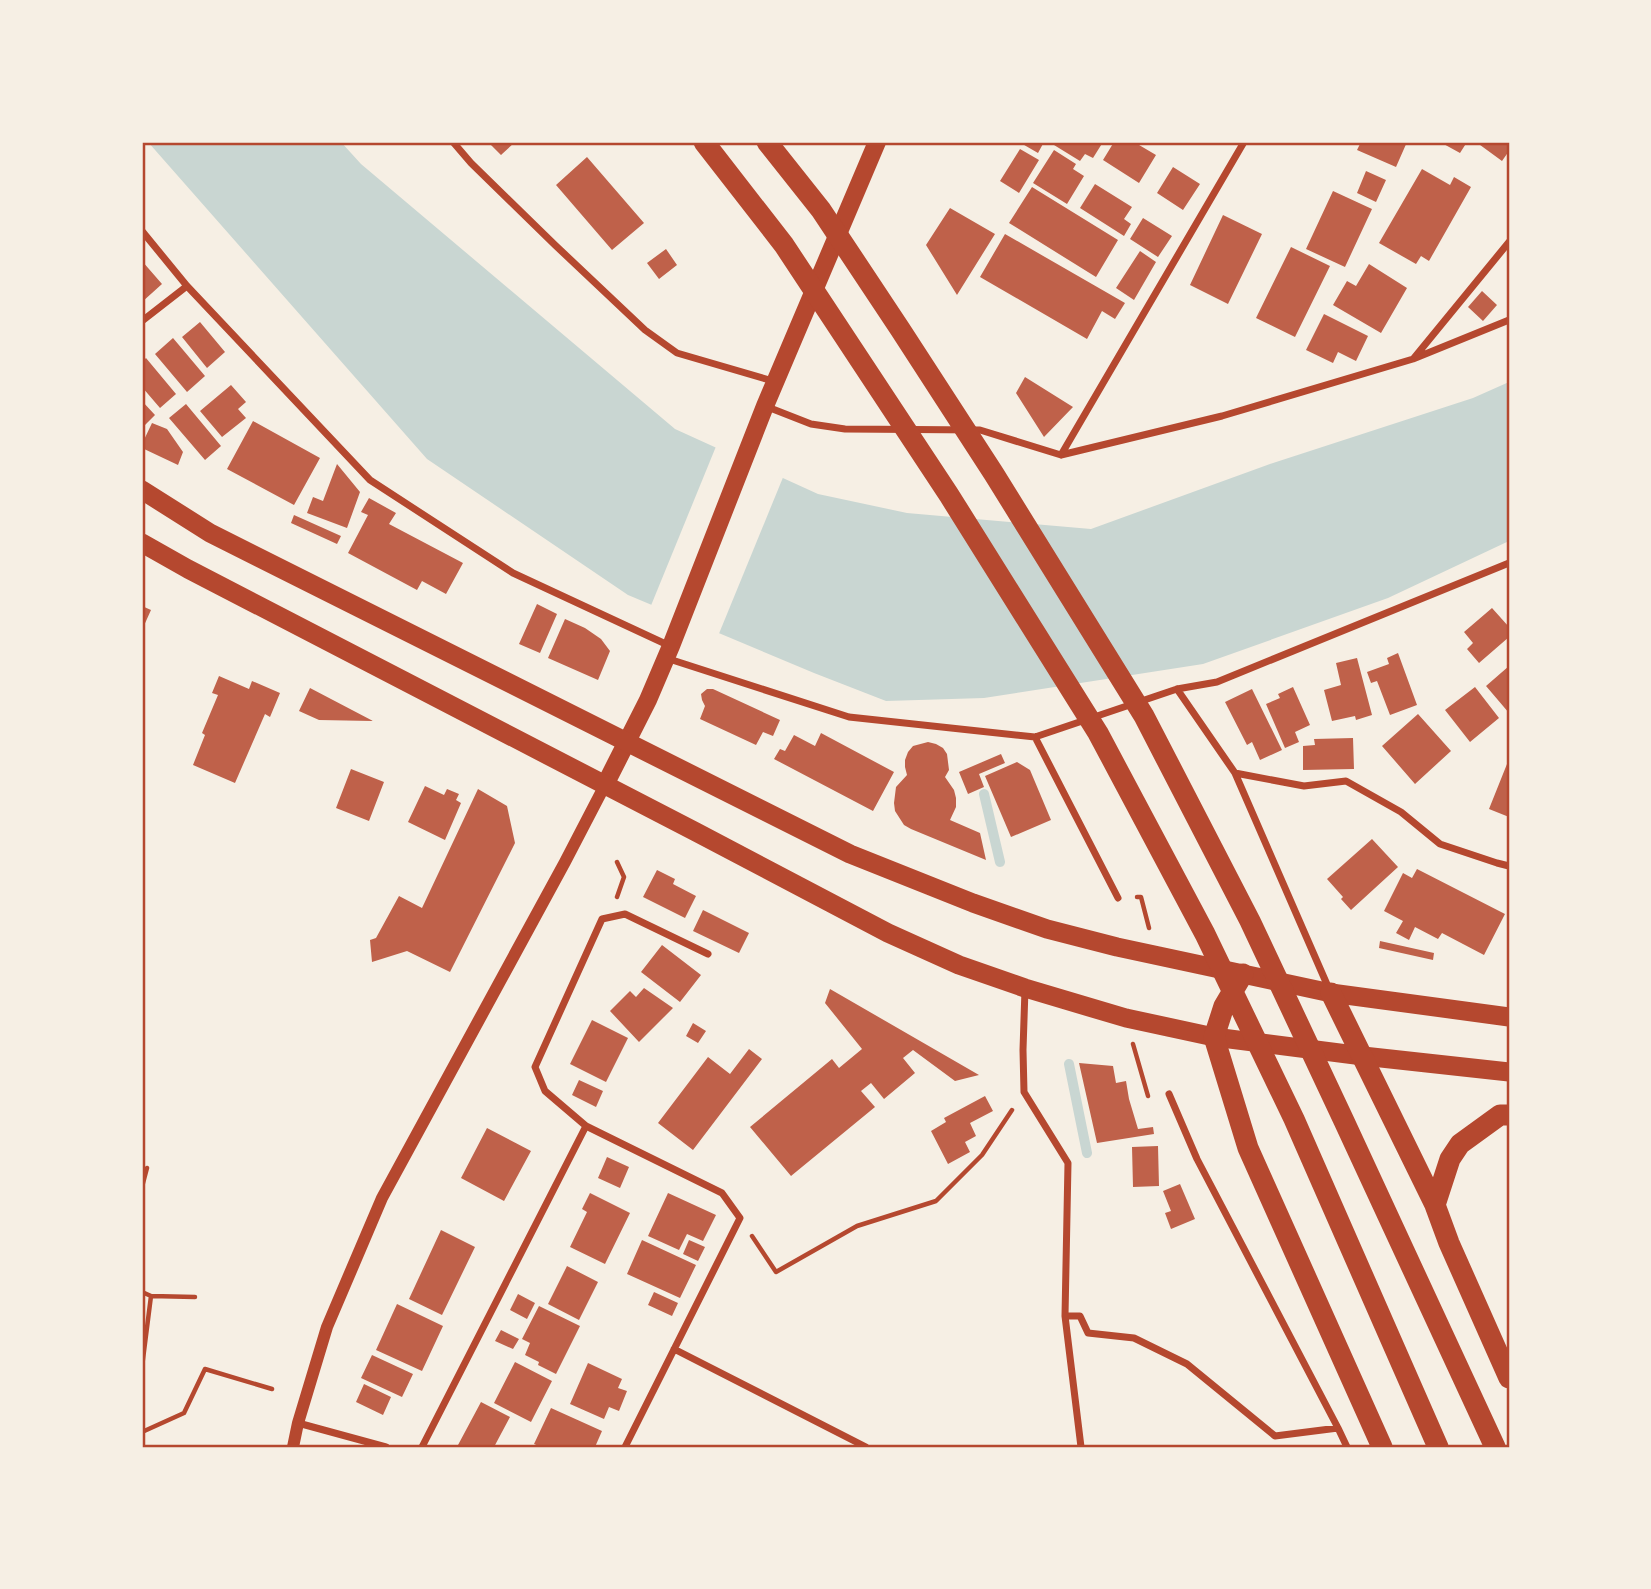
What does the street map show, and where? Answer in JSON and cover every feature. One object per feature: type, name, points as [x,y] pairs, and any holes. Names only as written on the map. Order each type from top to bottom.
[{"type":"highway","points":[[704,142],[784,245],[949,495],[1098,733],[1205,934],[1293,1119],[1438,1447]]},
{"type":"highway","points":[[768,142],[821,210],[994,474],[1144,716],[1250,921],[1494,1447]]},
{"type":"highway","points":[[142,490],[210,533],[850,855],[973,904],[1047,929],[1331,993],[1509,1017]]},
{"type":"highway","points":[[142,543],[888,933],[959,965],[1126,1018],[1214,1037],[1509,1072]]},
{"type":"highway","points":[[1243,974],[1224,1006],[1214,1037],[1248,1148],[1382,1447]]},
{"type":"highway","points":[[1331,993],[1435,1205],[1509,1378]]},
{"type":"highway","points":[[1435,1205],[1450,1159],[1460,1144],[1500,1115],[1509,1115]]},
{"type":"main road","points":[[605,785],[669,652],[775,381],[877,142]]},
{"type":"street","points":[[453,142],[471,163],[645,330],[677,353],[775,381]]},
{"type":"street","points":[[1062,455],[1244,142]]},
{"type":"street","points":[[142,231],[187,286],[370,480],[513,573],[669,652],[849,717],[1035,737],[1177,689],[1216,682],[1509,563]]},
{"type":"street","points":[[1413,359],[1509,242]]},
{"type":"street","points":[[142,321],[187,286]]},
{"type":"street","points":[[765,406],[811,424],[845,429],[980,430],[1062,455],[1222,416],[1413,359],[1509,320]]},
{"type":"street","points":[[1177,689],[1235,773],[1331,993]]},
{"type":"street","points":[[1035,737],[1118,898]]},
{"type":"street","points":[[1235,773],[1304,786],[1346,781],[1401,812],[1440,844],[1509,866]]},
{"type":"street","points":[[293,1447],[327,1327],[383,1198],[605,785]]},
{"type":"street","points":[[625,1447],[740,1218],[722,1193],[586,1126],[545,1091],[535,1068],[602,919],[625,914],[708,954]]},
{"type":"street","points":[[1025,988],[1024,1092],[1068,1163],[1065,1316],[1081,1447]]},
{"type":"street","points":[[1169,1094],[1198,1159],[1346,1447]]},
{"type":"street","points":[[422,1447],[586,1126]]},
{"type":"street","points":[[1065,1316],[1080,1315],[1088,1333],[1134,1338],[1187,1364],[1275,1436],[1338,1428]]},
{"type":"street","points":[[674,1349],[866,1447]]},
{"type":"street","points":[[298,1423],[386,1447]]},
{"type":"path","points":[[610,917],[624,877],[617,862]]},
{"type":"path","points":[[1118,898],[1142,897],[1156,955]]},
{"type":"path","points":[[1126,1018],[1150,1101],[1169,1094]]},
{"type":"path","points":[[740,1218],[776,1272],[857,1226],[936,1201],[982,1155],[1024,1092]]},
{"type":"path","points":[[142,1186],[147,1168]]},
{"type":"path","points":[[142,1292],[151,1296],[195,1297]]},
{"type":"path","points":[[142,1367],[151,1296]]},
{"type":"path","points":[[142,1432],[184,1413],[205,1369],[272,1389]]},
{"type":"shaded area","points":[[148,142],[341,142],[361,164],[675,429],[818,494],[907,513],[1091,529],[1270,464],[1473,398],[1509,382],[1509,541],[1388,598],[1203,664],[984,698],[886,701],[628,595],[427,459]]},
{"type":"pier","points":[[717,444],[784,475],[718,636],[650,608]]},
{"type":"building","points":[[488,142],[515,142],[501,155]]},
{"type":"building","points":[[1019,142],[1044,142],[1038,153]]},
{"type":"building","points":[[1055,142],[1103,142],[1093,158],[1085,154],[1080,161],[1054,145]]},
{"type":"building","points":[[1114,142],[1134,142],[1156,155],[1139,183],[1103,160]]},
{"type":"building","points":[[1361,142],[1407,142],[1396,167],[1357,150]]},
{"type":"building","points":[[1440,142],[1467,142],[1460,153]]},
{"type":"building","points":[[1476,142],[1509,142],[1509,151],[1502,161]]},
{"type":"building","points":[[1020,149],[1039,160],[1019,193],[1000,181]]},
{"type":"building","points":[[1054,150],[1076,164],[1073,169],[1084,176],[1067,204],[1033,183]]},
{"type":"building","points":[[587,157],[644,223],[612,250],[556,185]]},
{"type":"building","points":[[1173,167],[1200,184],[1183,210],[1157,193]]},
{"type":"building","points":[[1422,169],[1450,185],[1454,177],[1471,187],[1429,261],[1421,256],[1416,264],[1379,243]]},
{"type":"building","points":[[1366,171],[1386,180],[1376,202],[1357,193]]},
{"type":"building","points":[[1095,184],[1132,207],[1124,219],[1131,224],[1124,236],[1080,208]]},
{"type":"building","points":[[1032,187],[1118,240],[1096,277],[1009,223]]},
{"type":"building","points":[[1333,191],[1372,209],[1345,267],[1306,249]]},
{"type":"building","points":[[950,208],[995,234],[957,295],[926,245]]},
{"type":"building","points":[[1223,215],[1262,234],[1228,304],[1190,285]]},
{"type":"building","points":[[1143,218],[1172,236],[1158,257],[1130,239]]},
{"type":"building","points":[[1005,234],[1125,303],[1115,319],[1102,311],[1087,339],[980,277]]},
{"type":"building","points":[[1291,247],[1330,266],[1295,337],[1256,318]]},
{"type":"building","points":[[666,249],[677,265],[659,279],[647,263]]},
{"type":"building","points":[[1140,251],[1156,262],[1134,300],[1116,288]]},
{"type":"building","points":[[142,261],[162,284],[142,302]]},
{"type":"building","points":[[1369,264],[1407,288],[1381,333],[1333,305],[1347,281],[1356,286]]},
{"type":"building","points":[[1482,291],[1497,305],[1483,321],[1468,307]]},
{"type":"building","points":[[1324,314],[1368,336],[1356,361],[1338,352],[1333,363],[1306,350]]},
{"type":"building","points":[[200,322],[225,352],[207,368],[182,337]]},
{"type":"building","points":[[173,338],[205,376],[187,392],[155,354]]},
{"type":"building","points":[[146,358],[176,394],[160,408],[142,387],[142,362]]},
{"type":"building","points":[[1025,377],[1073,407],[1044,437],[1016,393]]},
{"type":"building","points":[[231,385],[246,402],[238,409],[246,418],[222,437],[200,411]]},
{"type":"building","points":[[142,401],[155,415],[142,428]]},
{"type":"building","points":[[186,404],[221,446],[205,460],[169,418]]},
{"type":"building","points":[[253,421],[320,458],[294,505],[227,469]]},
{"type":"building","points":[[152,423],[167,429],[183,452],[178,465],[142,448]]},
{"type":"building","points":[[337,464],[360,492],[347,528],[307,513],[313,497],[323,501]]},
{"type":"building","points":[[369,498],[396,513],[389,524],[463,563],[446,594],[422,581],[417,590],[348,553],[368,515],[361,512]]},
{"type":"building","points":[[294,515],[341,536],[337,544],[291,523]]},
{"type":"building","points":[[537,604],[557,614],[540,653],[519,644]]},
{"type":"building","points":[[142,606],[151,610],[142,630]]},
{"type":"building","points":[[1492,608],[1509,627],[1509,637],[1479,663],[1467,649],[1473,643],[1464,632]]},
{"type":"building","points":[[565,619],[601,639],[610,651],[598,680],[548,658]]},
{"type":"building","points":[[1398,653],[1417,705],[1390,715],[1377,681],[1371,683],[1367,672],[1389,664],[1387,658]]},
{"type":"building","points":[[1357,658],[1372,715],[1356,720],[1355,716],[1332,721],[1324,690],[1341,685],[1336,663]]},
{"type":"building","points":[[1509,666],[1509,713],[1486,686]]},
{"type":"building","points":[[219,676],[249,689],[252,681],[280,693],[270,717],[265,714],[235,783],[193,765],[205,735],[202,733],[218,695],[212,693]]},
{"type":"building","points":[[1293,687],[1310,725],[1295,732],[1299,742],[1285,748],[1266,704],[1280,698],[1278,694]]},
{"type":"building","points":[[1475,687],[1499,718],[1470,742],[1445,710]]},
{"type":"building","points":[[310,688],[373,721],[319,720],[299,711]]},
{"type":"building","points":[[707,689],[713,689],[780,720],[773,736],[763,732],[756,745],[700,719],[705,706],[701,694]]},
{"type":"building","points":[[1252,689],[1282,750],[1260,760],[1252,742],[1247,745],[1225,702]]},
{"type":"building","points":[[1418,714],[1451,751],[1415,784],[1382,746]]},
{"type":"building","points":[[821,733],[894,772],[873,811],[774,759],[780,749],[785,751],[794,735],[815,746]]},
{"type":"building","points":[[1353,738],[1354,769],[1303,770],[1303,746],[1315,745],[1314,739]]},
{"type":"building","points":[[928,742],[943,748],[947,754],[949,770],[945,777],[956,798],[956,807],[950,820],[980,833],[986,860],[911,829],[904,825],[895,811],[896,787],[907,775],[905,760],[908,752],[913,746]]},
{"type":"building","points":[[1001,754],[1005,763],[979,774],[984,787],[968,794],[959,772]]},
{"type":"building","points":[[1509,759],[1509,817],[1489,809]]},
{"type":"building","points":[[1017,762],[1030,770],[1051,820],[1011,837],[985,776]]},
{"type":"building","points":[[351,769],[384,782],[369,821],[336,808]]},
{"type":"building","points":[[425,786],[444,795],[447,789],[459,794],[456,800],[461,803],[445,840],[408,822]]},
{"type":"building","points":[[478,789],[507,806],[515,843],[450,972],[407,951],[372,962],[370,940],[376,938],[399,896],[422,908]]},
{"type":"building","points":[[1372,839],[1398,867],[1351,910],[1327,879]]},
{"type":"building","points":[[1417,869],[1505,914],[1484,955],[1442,933],[1438,939],[1415,927],[1409,940],[1396,933],[1403,921],[1384,911],[1403,873],[1412,878]]},
{"type":"building","points":[[657,870],[675,879],[673,884],[696,896],[685,918],[643,897]]},
{"type":"building","points":[[703,910],[749,933],[739,953],[693,931]]},
{"type":"building","points":[[1380,941],[1434,953],[1433,960],[1379,948]]},
{"type":"building","points":[[662,945],[701,975],[680,1002],[641,972]]},
{"type":"building","points":[[644,988],[673,1008],[639,1042],[610,1011],[630,991],[636,997]]},
{"type":"building","points":[[830,989],[979,1075],[955,1081],[913,1050],[903,1058],[915,1073],[884,1099],[871,1083],[861,1091],[875,1107],[791,1176],[750,1127],[832,1059],[839,1068],[862,1049],[825,1003]]},
{"type":"building","points":[[592,1020],[628,1038],[606,1082],[570,1064]]},
{"type":"building","points":[[693,1023],[706,1031],[698,1043],[686,1036]]},
{"type":"building","points":[[749,1049],[762,1059],[693,1150],[658,1123],[708,1057],[730,1074]]},
{"type":"building","points":[[1079,1063],[1113,1066],[1116,1083],[1126,1081],[1138,1129],[1153,1127],[1154,1134],[1097,1143]]},
{"type":"building","points":[[579,1080],[603,1091],[596,1107],[572,1095]]},
{"type":"building","points":[[985,1096],[993,1111],[970,1123],[976,1136],[965,1142],[970,1152],[948,1164],[931,1131],[946,1122],[944,1118]]},
{"type":"building","points":[[487,1128],[531,1151],[504,1201],[461,1178]]},
{"type":"building","points":[[1158,1146],[1159,1186],[1133,1187],[1132,1147]]},
{"type":"building","points":[[607,1157],[629,1167],[620,1188],[598,1178]]},
{"type":"building","points":[[1180,1184],[1195,1219],[1171,1229],[1165,1213],[1171,1211],[1163,1191]]},
{"type":"building","points":[[590,1193],[630,1213],[605,1264],[570,1247],[587,1212],[582,1209]]},
{"type":"building","points":[[668,1193],[716,1215],[703,1241],[687,1234],[679,1250],[648,1236]]},
{"type":"building","points":[[441,1230],[475,1247],[442,1315],[409,1299]]},
{"type":"building","points":[[642,1240],[696,1265],[680,1298],[627,1274]]},
{"type":"building","points":[[689,1240],[705,1247],[698,1261],[683,1254]]},
{"type":"building","points":[[567,1266],[598,1282],[579,1320],[548,1304]]},
{"type":"building","points":[[654,1292],[678,1303],[672,1316],[648,1305]]},
{"type":"building","points":[[518,1294],[535,1303],[527,1319],[510,1310]]},
{"type":"building","points":[[397,1304],[443,1326],[422,1371],[376,1350]]},
{"type":"building","points":[[539,1306],[580,1326],[556,1374],[525,1355],[530,1343],[522,1339]]},
{"type":"building","points":[[501,1330],[519,1339],[513,1349],[495,1341]]},
{"type":"building","points":[[372,1355],[413,1374],[402,1397],[361,1378]]},
{"type":"building","points":[[515,1362],[552,1381],[531,1422],[494,1403]]},
{"type":"building","points":[[588,1363],[622,1379],[618,1388],[627,1391],[619,1411],[609,1407],[604,1419],[570,1404]]},
{"type":"building","points":[[364,1384],[391,1397],[383,1415],[356,1402]]},
{"type":"building","points":[[481,1402],[510,1417],[494,1447],[458,1445]]},
{"type":"building","points":[[551,1408],[602,1431],[595,1447],[541,1447],[534,1444]]},
{"type":"waterway","points":[[984,794],[1000,862]]},
{"type":"waterway","points":[[1069,1064],[1087,1153]]}]
